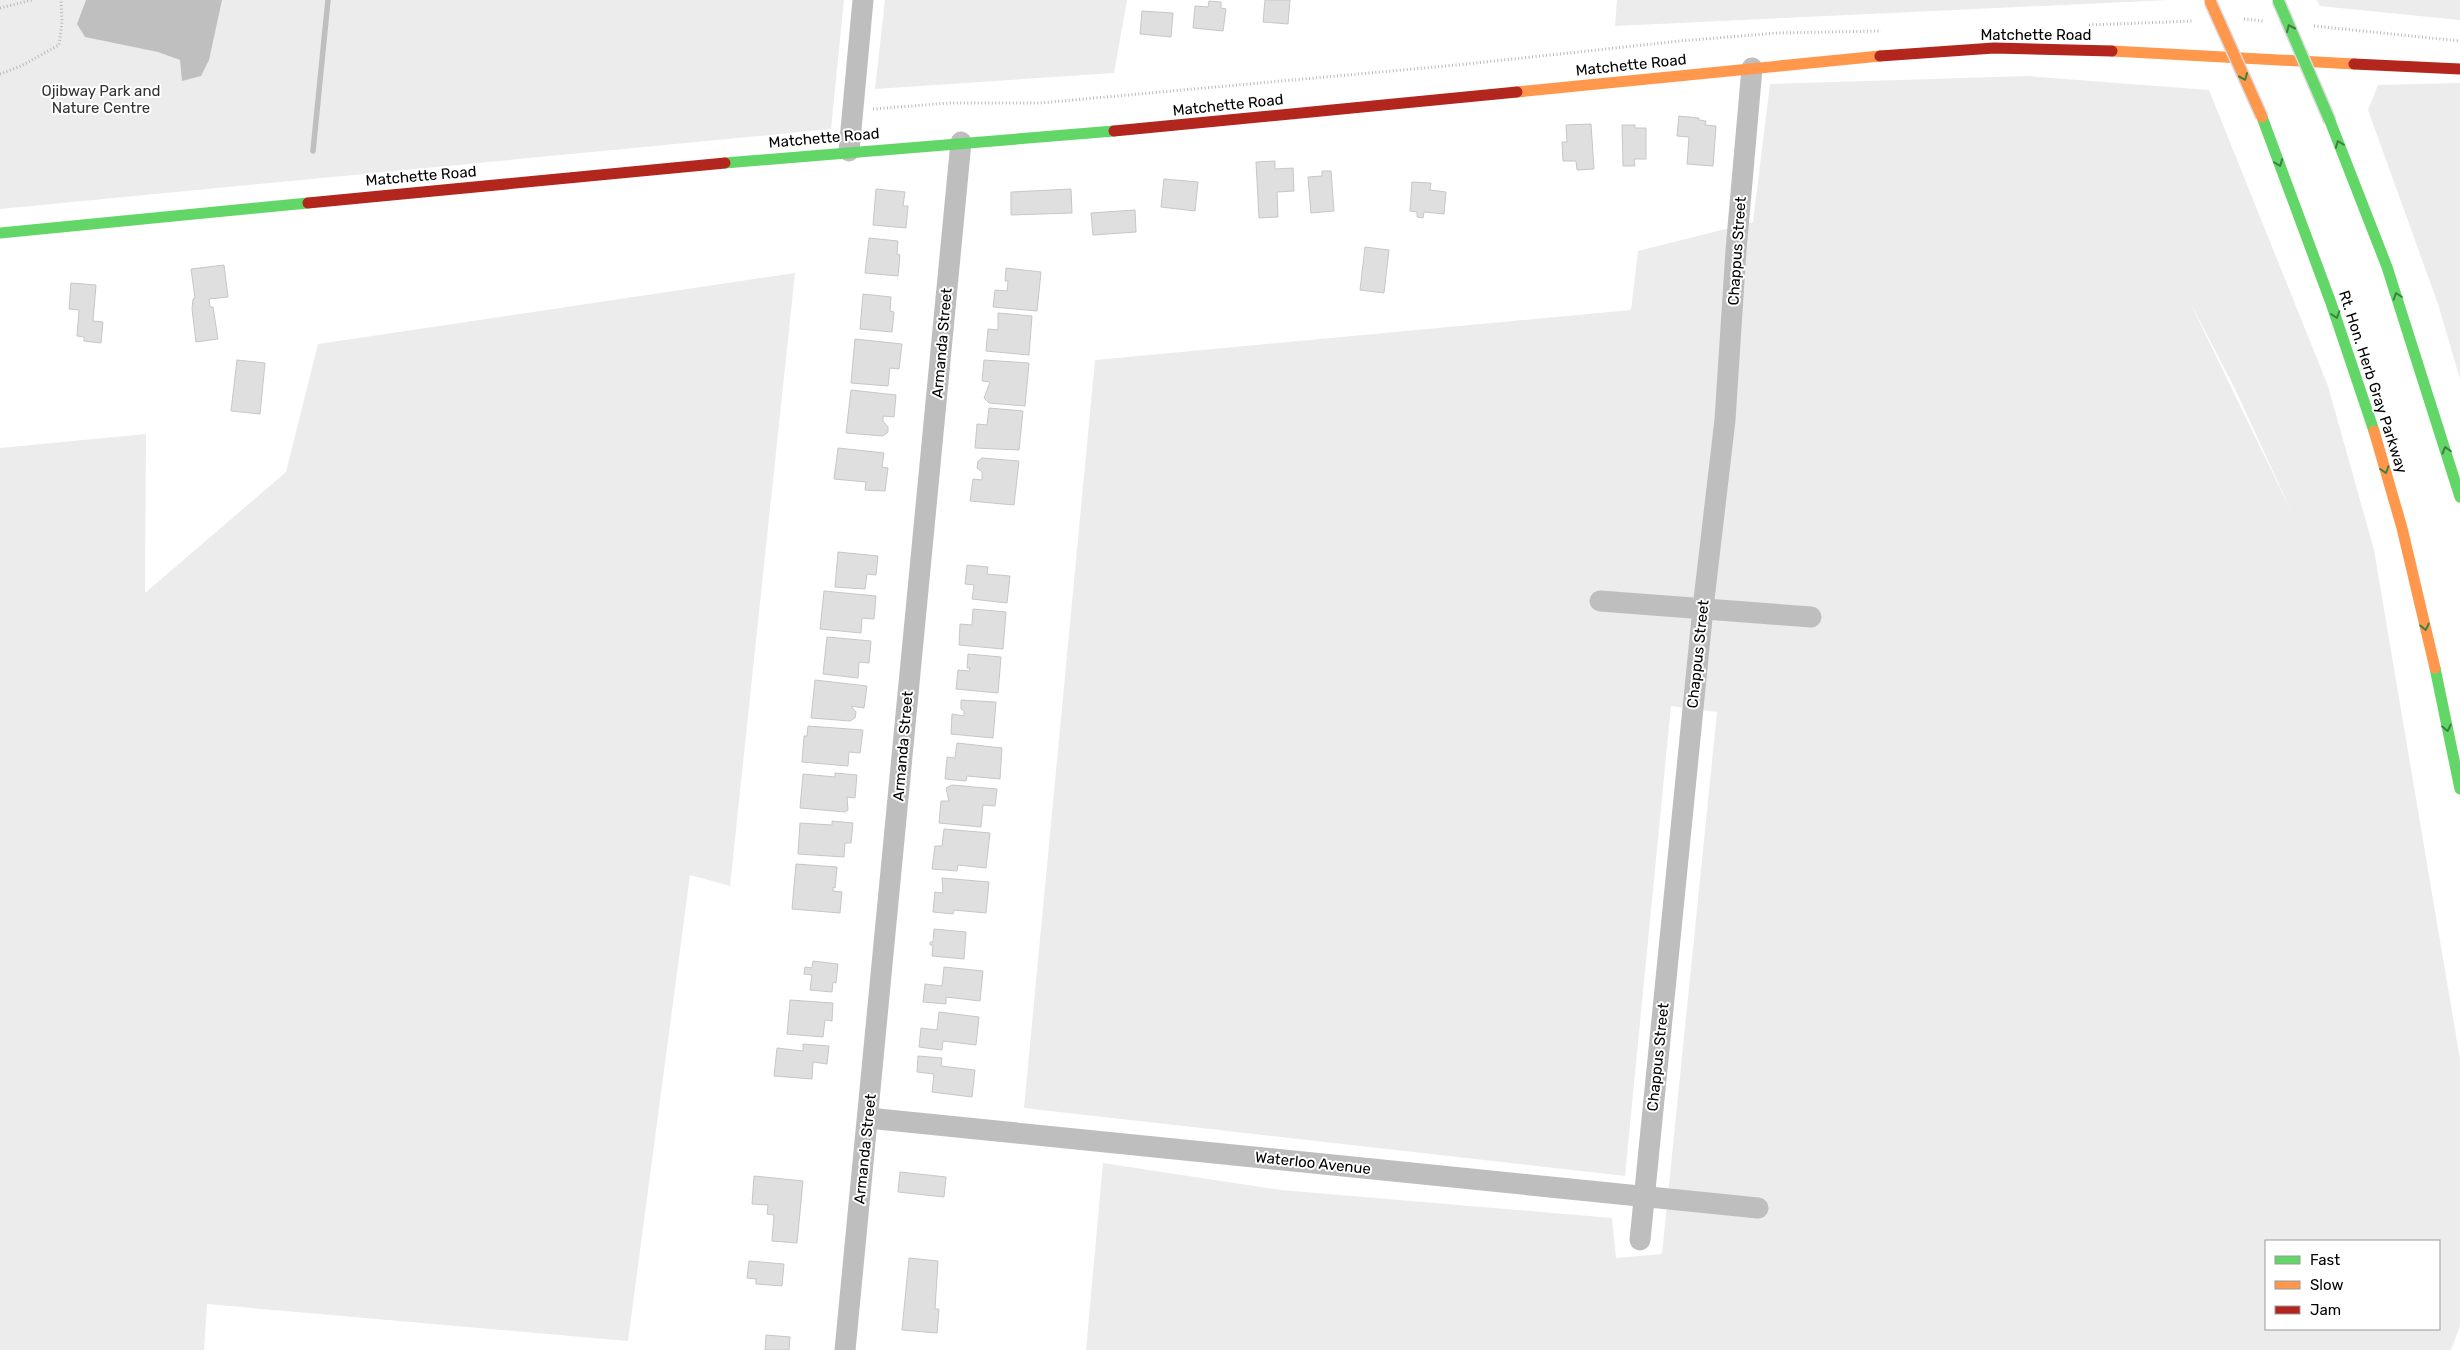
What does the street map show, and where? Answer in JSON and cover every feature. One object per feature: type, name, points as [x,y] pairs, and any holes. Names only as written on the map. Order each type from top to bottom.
[{"type":"main road","name":"Rt. Hon. Herb Gray Parkway","points":[[2210,0],[2262,117],[2331,301],[2392,492],[2422,613],[2460,789]]},
{"type":"main road","points":[[2278,0],[2330,121],[2387,267],[2460,497]]},
{"type":"main road","name":"Matchette Road","points":[[0,233],[849,151],[1161,127],[1867,56],[2004,48],[2071,49],[2460,69]]},
{"type":"street","points":[[849,151],[863,0]]},
{"type":"street","name":"Chappus Street","points":[[1640,1240],[1703,608],[1725,420],[1736,250],[1752,68]]},
{"type":"street","name":"Armanda Street","points":[[845,1350],[961,142]]},
{"type":"street","points":[[1600,601],[1810,617]]},
{"type":"street","name":"Waterloo Avenue","points":[[868,1118],[1758,1208]]},
{"type":"path","points":[[0,8],[32,0]]},
{"type":"path","points":[[0,74],[21,66],[60,45],[62,22],[60,0]]},
{"type":"green space","name":"Ojibway Park and Nature Centre","points":[[0,0],[844,0],[831,129],[0,209]]},
{"type":"green space","points":[[885,0],[1127,0],[1114,73],[875,89]]},
{"type":"green space","points":[[1617,0],[2170,0],[1615,26]]},
{"type":"green space","points":[[2317,0],[2460,0],[2460,20],[2320,6]]},
{"type":"green space","points":[[2027,76],[2209,90],[2328,386],[2374,550],[2460,1059],[2460,1326],[2451,1350],[1086,1350],[1103,1163],[1281,1190],[1612,1218],[1616,1258],[1662,1254],[1717,712],[1671,706],[1625,1176],[1024,1108],[1095,360],[1631,310],[1638,251],[1753,222],[1770,84]],"holes":[[[2187,296],[2236,391],[2293,515]]]},
{"type":"green space","points":[[2460,83],[2460,379],[2438,304],[2368,110],[2378,85]]},
{"type":"green space","points":[[795,273],[730,886],[690,875],[628,1341],[207,1304],[204,1350],[0,1350],[0,448],[146,434],[145,593],[286,472],[318,344]]},
{"type":"shaded area","points":[[86,0],[222,0],[209,60],[201,76],[182,81],[180,60],[158,52],[85,37],[77,24]]},
{"type":"building","points":[[1265,0],[1290,0],[1288,24],[1263,22]]},
{"type":"building","points":[[1209,1],[1221,2],[1221,8],[1226,9],[1223,31],[1193,28],[1195,6],[1208,7]]},
{"type":"building","points":[[1142,11],[1173,13],[1171,37],[1140,34]]},
{"type":"building","points":[[1679,116],[1699,118],[1699,120],[1706,121],[1705,125],[1716,126],[1713,166],[1687,164],[1689,137],[1677,136]]},
{"type":"building","points":[[1591,124],[1594,169],[1577,170],[1576,161],[1563,161],[1562,142],[1567,142],[1566,125]]},
{"type":"building","points":[[1622,125],[1635,125],[1635,128],[1646,128],[1646,159],[1634,159],[1635,166],[1623,166]]},
{"type":"building","points":[[1275,161],[1275,169],[1293,168],[1294,191],[1277,192],[1278,217],[1259,218],[1256,162]]},
{"type":"building","points":[[1322,171],[1331,171],[1334,211],[1311,213],[1308,177],[1322,176]]},
{"type":"building","points":[[1164,179],[1198,182],[1195,211],[1161,207]]},
{"type":"building","points":[[1412,182],[1431,183],[1430,190],[1446,192],[1444,214],[1424,212],[1423,218],[1417,217],[1417,212],[1410,211]]},
{"type":"building","points":[[876,189],[905,192],[903,206],[908,206],[906,228],[873,225]]},
{"type":"building","points":[[1071,189],[1072,213],[1011,215],[1011,192]]},
{"type":"building","points":[[1135,210],[1136,232],[1093,235],[1091,213]]},
{"type":"building","points":[[869,238],[898,241],[897,254],[900,255],[898,276],[865,273]]},
{"type":"building","points":[[1365,247],[1389,250],[1384,293],[1360,290]]},
{"type":"building","points":[[224,265],[228,297],[209,299],[210,307],[213,307],[218,339],[196,342],[192,309],[193,299],[195,298],[191,269]]},
{"type":"building","points":[[1006,268],[1041,272],[1037,311],[993,307],[995,290],[1007,291],[1008,281],[1005,281]]},
{"type":"building","points":[[71,283],[96,285],[93,321],[103,322],[101,343],[84,341],[84,337],[77,336],[79,310],[69,309]]},
{"type":"building","points":[[863,294],[891,297],[890,311],[894,312],[892,332],[860,329]]},
{"type":"building","points":[[998,313],[1032,316],[1029,355],[986,351],[988,329],[998,330]]},
{"type":"building","points":[[855,339],[902,344],[899,369],[890,368],[888,386],[851,383]]},
{"type":"building","points":[[237,360],[265,363],[260,414],[231,411]]},
{"type":"building","points":[[984,360],[1029,363],[1025,406],[989,403],[984,398],[990,382],[982,381]]},
{"type":"building","points":[[851,390],[896,395],[894,417],[883,416],[888,432],[883,436],[846,433]]},
{"type":"building","points":[[989,408],[1023,411],[1019,450],[975,448],[977,424],[987,425]]},
{"type":"building","points":[[838,448],[884,453],[882,467],[888,468],[885,491],[865,490],[866,482],[834,479]]},
{"type":"building","points":[[982,458],[1019,461],[1014,505],[970,501],[973,479],[982,480],[982,472],[977,468],[978,461]]},
{"type":"building","points":[[838,552],[878,556],[876,575],[867,574],[865,589],[835,587]]},
{"type":"building","points":[[967,565],[988,567],[987,574],[1010,576],[1007,603],[972,599],[974,585],[965,584]]},
{"type":"building","points":[[824,591],[876,596],[874,619],[862,618],[861,633],[820,629]]},
{"type":"building","points":[[973,609],[1006,612],[1003,649],[959,645],[960,624],[972,625]]},
{"type":"building","points":[[827,637],[871,641],[869,663],[859,662],[858,678],[823,674]]},
{"type":"building","points":[[968,654],[1001,657],[998,693],[956,689],[958,670],[969,671],[970,668],[967,668]]},
{"type":"building","points":[[815,680],[867,686],[864,708],[851,706],[856,712],[855,718],[850,721],[811,718]]},
{"type":"building","points":[[961,700],[996,702],[993,738],[951,734],[952,714],[964,716],[964,711],[961,709]]},
{"type":"building","points":[[808,726],[863,730],[860,753],[849,752],[848,766],[802,762],[804,736],[807,736]]},
{"type":"building","points":[[957,743],[1002,748],[1000,779],[967,776],[966,781],[945,779],[947,757],[955,758]]},
{"type":"building","points":[[835,773],[857,775],[855,798],[847,797],[848,810],[845,812],[800,808],[803,774],[835,777]]},
{"type":"building","points":[[952,785],[997,789],[995,806],[983,805],[981,827],[939,823],[941,801],[949,801],[946,788]]},
{"type":"building","points":[[832,821],[853,823],[851,843],[845,843],[844,857],[798,854],[800,823],[832,825]]},
{"type":"building","points":[[944,829],[990,833],[986,868],[958,865],[957,871],[932,869],[935,846],[942,846]]},
{"type":"building","points":[[796,864],[837,867],[833,891],[842,892],[840,913],[792,909]]},
{"type":"building","points":[[942,878],[989,882],[986,913],[954,910],[953,914],[933,912],[935,892],[943,893]]},
{"type":"building","points":[[934,929],[966,932],[964,959],[932,956],[933,945],[930,945],[930,942],[933,942]]},
{"type":"building","points":[[813,961],[838,964],[836,983],[833,982],[832,992],[810,990],[812,975],[804,974],[805,967],[812,968]]},
{"type":"building","points":[[944,967],[983,971],[980,1001],[946,997],[946,1004],[923,1002],[925,984],[942,986]]},
{"type":"building","points":[[790,1000],[833,1003],[832,1021],[825,1020],[823,1037],[787,1034]]},
{"type":"building","points":[[939,1012],[979,1017],[976,1045],[943,1041],[942,1050],[919,1047],[921,1028],[937,1030]]},
{"type":"building","points":[[803,1044],[829,1046],[827,1064],[813,1062],[812,1079],[774,1076],[777,1048],[803,1051]]},
{"type":"building","points":[[918,1056],[942,1058],[941,1066],[975,1070],[972,1097],[932,1092],[934,1074],[917,1072]]},
{"type":"building","points":[[900,1172],[946,1177],[944,1197],[898,1192]]},
{"type":"building","points":[[754,1176],[803,1181],[797,1243],[772,1241],[774,1215],[767,1214],[768,1205],[752,1204]]},
{"type":"building","points":[[909,1258],[938,1261],[935,1309],[939,1309],[937,1333],[902,1330]]},
{"type":"building","points":[[749,1261],[784,1264],[782,1286],[756,1284],[756,1279],[747,1278]]},
{"type":"building","points":[[766,1335],[790,1337],[789,1350],[765,1350]]},
{"type":"waterway","points":[[313,151],[328,0]]},
{"type":"traffic: fast","points":[[2278,0],[2330,121]]},
{"type":"traffic: fast","points":[[2262,117],[2331,303],[2374,431]]},
{"type":"traffic: fast","points":[[2330,121],[2387,267],[2460,497]]},
{"type":"traffic: fast","points":[[725,163],[1114,131]]},
{"type":"traffic: fast","points":[[0,233],[308,203]]},
{"type":"traffic: fast","points":[[2435,668],[2460,789]]},
{"type":"traffic: slow","points":[[2210,1],[2262,117]]},
{"type":"traffic: slow","points":[[2112,51],[2354,64]]},
{"type":"traffic: slow","points":[[1517,92],[1880,56]]},
{"type":"traffic: slow","points":[[2374,431],[2402,528],[2435,668]]},
{"type":"traffic: jam","points":[[1880,56],[1994,48],[2112,51]]},
{"type":"traffic: jam","points":[[2354,64],[2460,69]]},
{"type":"traffic: jam","points":[[1114,131],[1517,92]]},
{"type":"traffic: jam","points":[[308,203],[725,163]]}]
